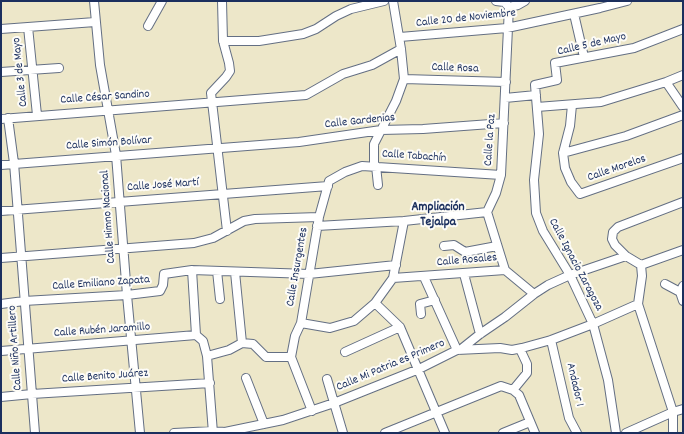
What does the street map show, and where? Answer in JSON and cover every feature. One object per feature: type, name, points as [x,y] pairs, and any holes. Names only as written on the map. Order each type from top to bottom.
[{"type":"street","name":"Calle Himno Nacional","points":[[94,1],[100,65],[116,155],[140,433]]},
{"type":"street","points":[[148,26],[162,1]]},
{"type":"street","points":[[222,1],[222,41],[230,63],[230,71],[211,93],[227,230]]},
{"type":"street","points":[[222,41],[259,41],[303,34],[316,29],[336,16],[351,9],[384,1]]},
{"type":"street","points":[[378,185],[374,144],[396,101],[404,79],[402,49],[393,1]]},
{"type":"street","points":[[496,1],[504,2],[509,7],[518,5],[525,1]]},
{"type":"street","name":"Calle 20 de Noviembre","points":[[400,37],[507,28],[574,14],[624,1]]},
{"type":"street","name":"Calle la Paz","points":[[487,212],[496,193],[501,175],[509,7]]},
{"type":"street","points":[[574,14],[584,57]]},
{"type":"street","points":[[1,29],[95,22]]},
{"type":"street","name":"Calle 3 de Mayo","points":[[28,27],[37,115]]},
{"type":"street","name":"Calle 5 de Mayo","points":[[536,96],[535,85],[557,80],[555,63],[636,47],[683,29]]},
{"type":"street","points":[[212,102],[306,95],[344,74],[372,65],[402,49]]},
{"type":"street","points":[[1,72],[59,68]]},
{"type":"street","points":[[505,98],[536,96],[537,107],[601,102],[666,82],[683,75]]},
{"type":"street","name":"Calle Rosa","points":[[404,79],[506,82]]},
{"type":"street","points":[[666,82],[683,107]]},
{"type":"street","name":"Calle César Sandino","points":[[5,118],[212,102]]},
{"type":"street","name":"Calle Morelos","points":[[572,105],[570,126],[563,153],[565,168],[571,182],[580,194],[683,158]]},
{"type":"street","name":"Calle Ignacio Zaragoza","points":[[537,107],[539,134],[534,180],[537,219],[570,275],[593,324],[608,380],[616,433]]},
{"type":"street","points":[[563,153],[639,131],[683,115]]},
{"type":"street","name":"Calle Niño Artillero","points":[[5,118],[14,163],[35,433]]},
{"type":"street","name":"Calle Gardenias","points":[[218,148],[299,142],[381,130],[423,129],[504,123]]},
{"type":"street","name":"Calle Simón Bolívar","points":[[1,165],[218,148]]},
{"type":"street","name":"Calle Tabachín","points":[[328,184],[345,172],[362,166],[501,175]]},
{"type":"street","name":"Calle José Martí","points":[[1,211],[222,194],[328,184]]},
{"type":"street","name":"Calle Insurgentes","points":[[291,357],[295,336],[301,323],[317,226],[328,184]]},
{"type":"street","points":[[641,265],[626,256],[615,245],[612,239],[613,232],[618,227],[683,202]]},
{"type":"street","points":[[317,226],[404,221],[487,212],[505,270]]},
{"type":"street","points":[[1,258],[194,243],[213,238],[236,224],[255,219],[319,217]]},
{"type":"street","points":[[301,323],[330,328],[354,321],[375,303],[393,278],[404,221]]},
{"type":"street","points":[[444,246],[454,245],[465,252],[497,246]]},
{"type":"street","points":[[641,265],[683,250]]},
{"type":"street","points":[[459,350],[548,285],[570,275],[626,256]]},
{"type":"street","name":"Calle Emiliano Zapata","points":[[1,304],[24,301],[127,295],[160,291],[163,285],[164,274],[192,270],[309,274],[396,265]]},
{"type":"street","points":[[641,265],[642,276],[638,304],[673,412],[673,433]]},
{"type":"street","points":[[192,270],[196,335],[203,341],[207,356],[213,432]]},
{"type":"street","name":"Calle Rosales","points":[[393,278],[505,270],[534,294]]},
{"type":"street","points":[[216,271],[220,299]]},
{"type":"street","points":[[234,272],[242,343]]},
{"type":"street","points":[[464,274],[480,334]]},
{"type":"street","points":[[424,276],[459,350]]},
{"type":"street","points":[[665,284],[682,289],[683,301]]},
{"type":"street","points":[[421,314],[420,304],[435,300]]},
{"type":"street","points":[[375,303],[400,327],[419,368],[435,413],[445,433]]},
{"type":"street","points":[[459,350],[500,348],[512,350],[520,348],[551,340],[593,324],[638,304]]},
{"type":"street","points":[[344,352],[400,327]]},
{"type":"street","name":"Calle Rubén Jaramillo","points":[[1,351],[131,342],[196,335]]},
{"type":"street","name":"Andador 1","points":[[551,340],[569,418],[577,433]]},
{"type":"street","points":[[207,356],[229,350],[242,343],[253,344],[266,357],[291,357],[312,411]]},
{"type":"street","points":[[513,390],[527,374],[527,364],[520,348]]},
{"type":"street","name":"Calle Mi Patria es Primero","points":[[174,433],[225,432],[283,420],[334,403],[459,350]]},
{"type":"street","points":[[246,378],[264,424]]},
{"type":"street","points":[[327,379],[343,433]]},
{"type":"street","name":"Calle Benito Juárez","points":[[1,397],[210,382]]},
{"type":"street","points":[[386,433],[501,386],[513,390],[519,395],[535,433]]},
{"type":"street","points":[[626,433],[683,409]]},
{"type":"street","points":[[503,433],[530,422]]},
{"type":"district","name":"Ampliación Tejalpa","points":[[438,216]]}]
